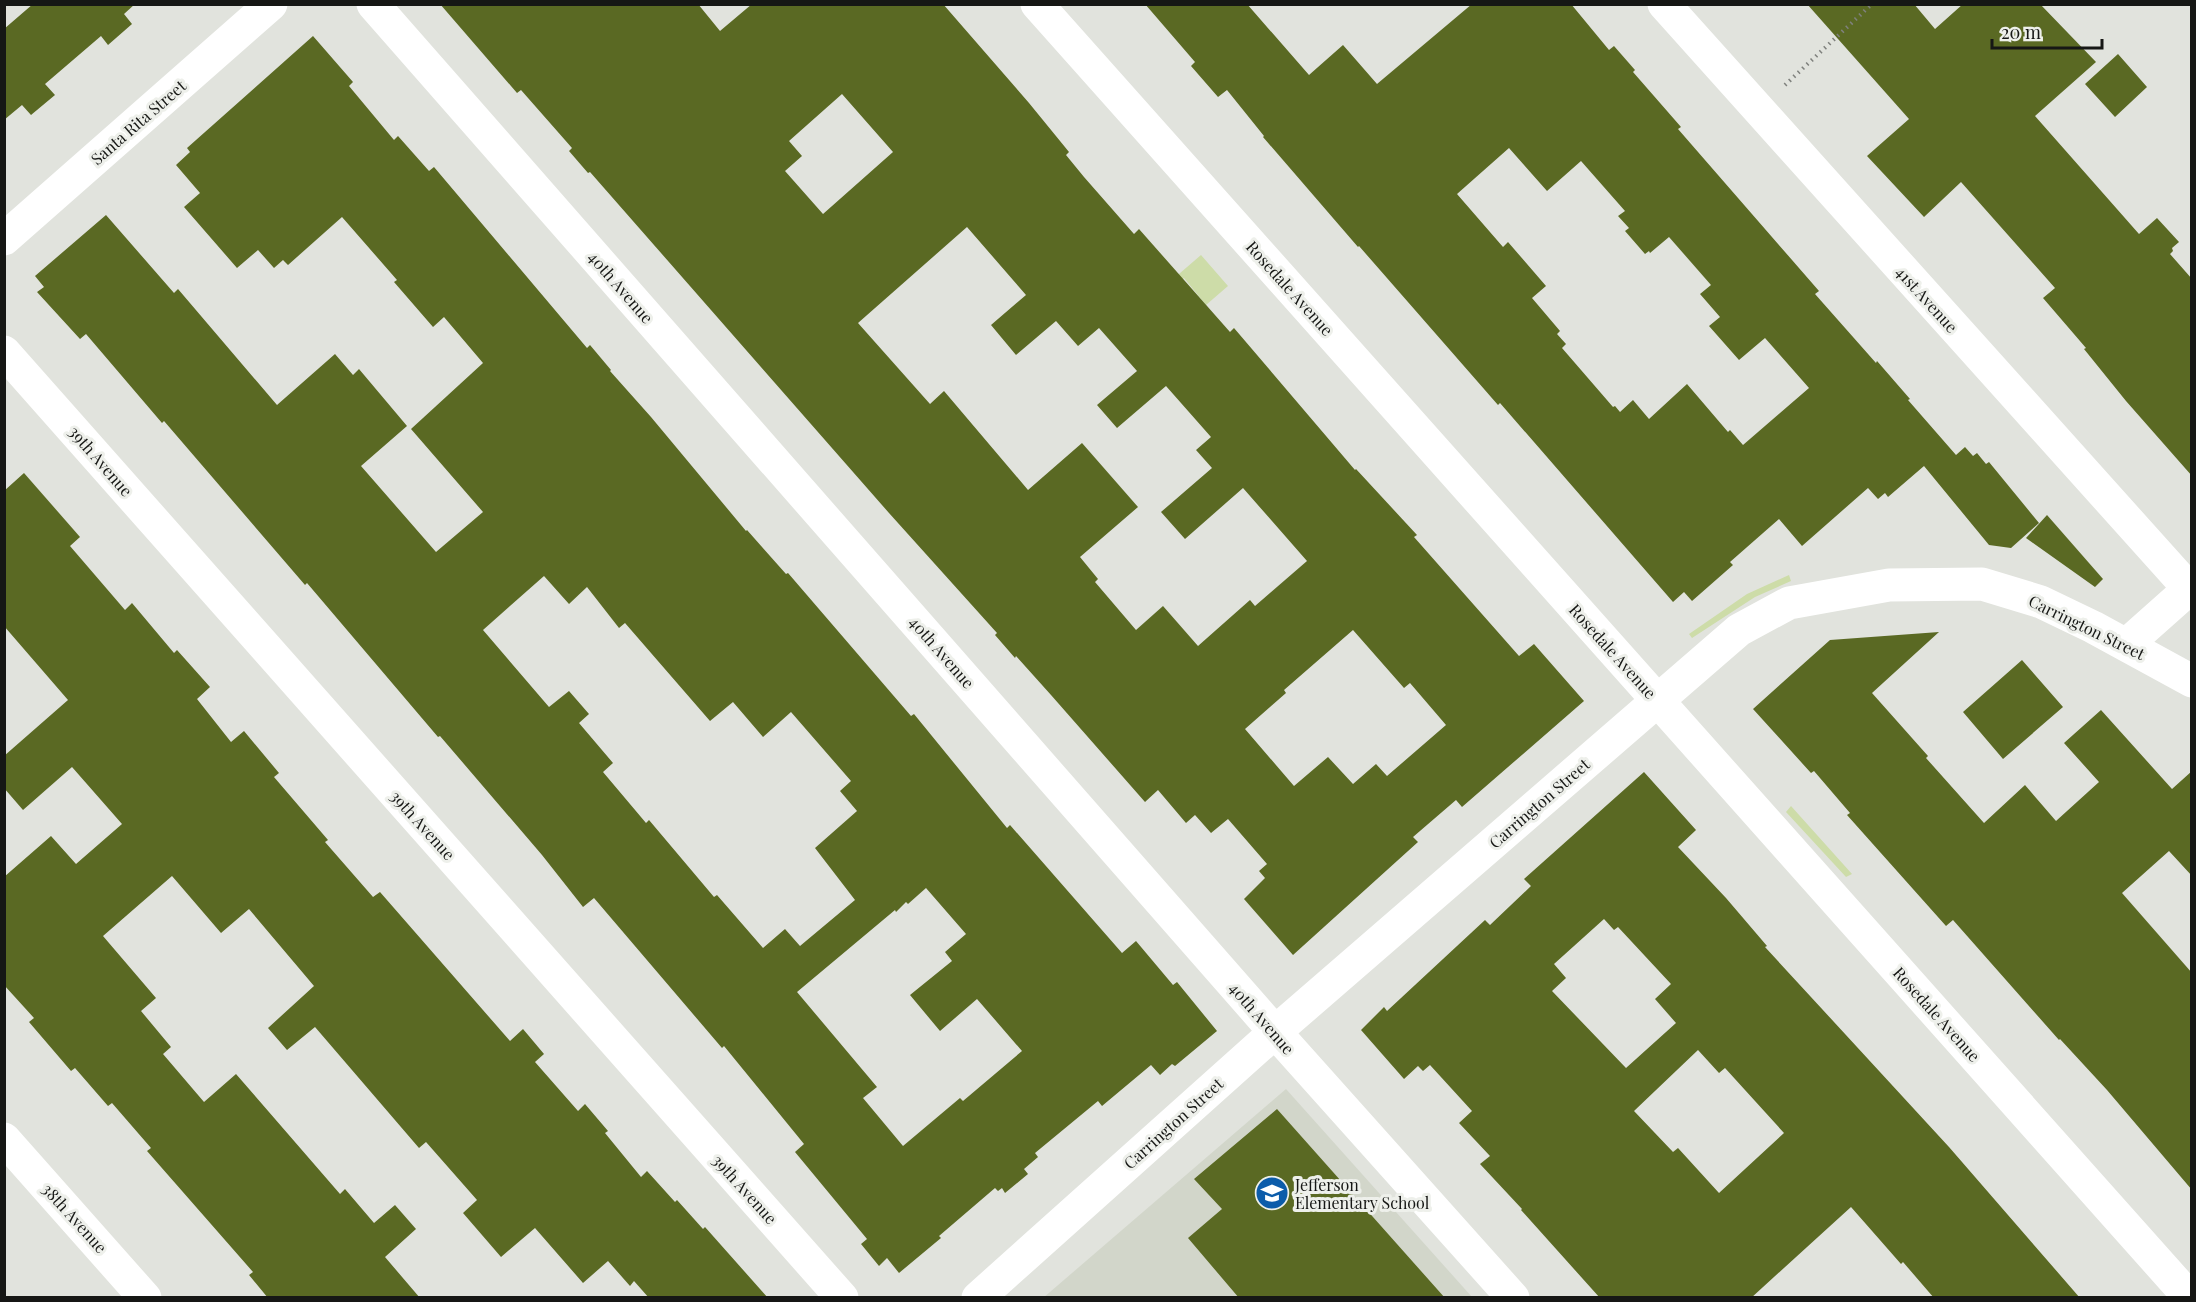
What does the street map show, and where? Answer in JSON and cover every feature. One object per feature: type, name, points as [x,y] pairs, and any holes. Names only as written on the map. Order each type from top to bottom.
[{"type":"street","name":"Santa Rita Street","points":[[4,239],[271,4]]},
{"type":"street","name":"40th Avenue","points":[[374,4],[1275,1032],[1513,1298]]},
{"type":"street","name":"Rosedale Avenue","points":[[1037,4],[2190,1298]]},
{"type":"street","name":"41st Avenue","points":[[1664,4],[2190,591]]},
{"type":"street","name":"39th Avenue","points":[[4,352],[842,1298]]},
{"type":"street","name":"Carrington Street","points":[[978,1298],[1275,1032],[1739,630],[1789,603],[1889,585],[1982,584],[2041,602],[2192,681]]},
{"type":"street","points":[[2126,645],[2190,591]]},
{"type":"street","name":"38th Avenue","points":[[4,1139],[146,1298]]},
{"type":"path","points":[[1758,110],[1872,4]]},
{"type":"shaded area","name":"Jefferson Elementary School","points":[[1286,1089],[1472,1297],[1043,1298]]},
{"type":"green space","points":[[1201,255],[1228,286],[1206,305],[1184,278],[1168,291],[1165,286]]},
{"type":"green space","points":[[1789,575],[1791,581],[1755,597],[1692,638],[1689,634],[1747,594]]},
{"type":"green space","points":[[1791,806],[1852,874],[1846,877],[1786,812]]},
{"type":"building","points":[[33,4],[135,4],[124,14],[132,24],[108,45],[101,36],[45,84],[55,95],[31,115],[22,105],[4,120],[4,29]]},
{"type":"building","points":[[440,4],[698,4],[720,31],[752,4],[943,4],[1029,103],[1069,152],[1066,155],[1134,234],[1139,229],[1230,332],[1234,328],[1355,470],[1417,535],[1414,537],[1519,656],[1534,644],[1584,701],[1462,807],[1456,800],[1413,837],[1418,842],[1293,955],[1244,899],[1265,878],[1259,871],[1267,864],[1228,819],[1211,833],[1195,815],[1186,823],[1158,790],[1145,802],[1016,656],[1015,658],[995,635],[997,633],[590,172],[588,173],[569,151],[572,148],[521,90],[517,93]],"holes":[[[842,94],[893,152],[823,214],[785,171],[802,156],[789,141]],[[967,227],[1026,295],[991,325],[1016,355],[1056,321],[1078,346],[1099,328],[1137,371],[1097,405],[1117,428],[1166,386],[1211,437],[1196,450],[1212,468],[1161,512],[1185,539],[1243,488],[1307,561],[1255,606],[1250,600],[1198,646],[1163,606],[1136,630],[1095,582],[1098,579],[1080,557],[1138,507],[1082,443],[1028,490],[944,391],[930,404],[858,323]],[[1353,630],[1404,688],[1410,683],[1446,725],[1387,776],[1376,764],[1353,784],[1328,757],[1294,786],[1245,729],[1286,693],[1284,690]]]},
{"type":"building","points":[[1145,4],[1247,4],[1309,75],[1343,45],[1377,84],[1472,4],[1571,4],[1609,50],[1614,46],[1635,70],[1633,72],[1681,127],[1678,129],[1819,291],[1815,294],[1876,363],[1877,361],[1956,455],[1965,447],[1973,456],[1977,453],[1986,464],[1989,462],[2039,523],[2011,548],[1989,545],[1924,466],[1888,497],[1885,493],[1878,499],[1868,488],[1802,546],[1779,519],[1730,562],[1733,565],[1692,601],[1684,592],[1673,602],[1500,403],[1498,405],[1358,247],[1263,137],[1227,90],[1218,97],[1191,66],[1195,62]],"holes":[[[1509,148],[1547,191],[1581,161],[1625,211],[1618,216],[1629,228],[1625,231],[1645,254],[1649,251],[1650,253],[1669,237],[1711,285],[1700,294],[1720,317],[1709,326],[1739,360],[1765,338],[1809,388],[1743,445],[1730,430],[1728,432],[1687,384],[1649,419],[1633,400],[1620,412],[1615,406],[1613,407],[1562,348],[1566,344],[1557,334],[1560,331],[1532,298],[1546,286],[1508,242],[1503,247],[1457,194]]]},
{"type":"building","points":[[1807,4],[1914,4],[1935,29],[1963,4],[2040,4],[2096,62],[2035,116],[2139,234],[2157,218],[2179,242],[2172,248],[2173,251],[2170,254],[2192,279],[2192,476],[2126,401],[2084,349],[2086,348],[2043,298],[2055,288],[1961,182],[1924,217],[1867,156],[1909,119]]},
{"type":"building","points":[[313,36],[353,82],[349,86],[394,140],[398,136],[429,171],[434,167],[587,348],[590,345],[746,531],[786,574],[788,573],[911,716],[914,714],[1007,828],[1010,825],[1122,953],[1136,941],[1173,985],[1177,982],[1217,1031],[1175,1066],[1172,1064],[1160,1075],[1151,1065],[1102,1106],[1098,1101],[1035,1153],[1038,1157],[1024,1169],[1028,1174],[1005,1193],[1002,1188],[998,1191],[995,1188],[899,1273],[887,1258],[879,1266],[861,1244],[867,1239],[795,1152],[804,1144],[724,1046],[722,1048],[594,898],[583,907],[542,855],[440,736],[438,737],[307,583],[305,585],[164,421],[162,423],[86,334],[80,339],[37,292],[44,287],[35,276],[106,215],[174,293],[178,289],[277,405],[335,354],[353,375],[359,369],[407,426],[361,466],[436,552],[483,512],[411,429],[483,363],[444,317],[433,327],[394,282],[397,280],[342,217],[288,265],[283,260],[274,268],[258,250],[237,268],[184,207],[200,193],[176,165],[190,152],[187,148]],"holes":[[[544,576],[569,604],[587,587],[619,628],[625,623],[710,721],[733,702],[763,737],[791,712],[851,781],[840,791],[857,811],[815,848],[855,900],[800,946],[785,929],[763,948],[717,895],[714,897],[649,820],[646,823],[603,772],[613,763],[579,723],[589,714],[569,691],[549,707],[483,630]],[[926,888],[966,934],[945,952],[952,961],[910,995],[940,1031],[977,999],[1022,1051],[963,1101],[960,1098],[903,1146],[863,1098],[877,1087],[797,992],[895,910],[896,912],[906,902],[908,904]]]},
{"type":"building","points":[[2118,54],[2147,87],[2115,117],[2085,84]]},
{"type":"building","points":[[24,473],[80,537],[70,546],[125,610],[132,603],[174,653],[177,650],[210,687],[197,699],[231,742],[244,731],[279,773],[274,777],[328,840],[325,842],[373,897],[380,892],[510,1041],[523,1029],[544,1054],[535,1062],[578,1111],[585,1104],[608,1131],[605,1133],[641,1177],[647,1171],[675,1202],[677,1200],[703,1229],[705,1227],[768,1298],[649,1298],[634,1281],[630,1286],[608,1261],[583,1283],[535,1228],[501,1257],[463,1213],[477,1200],[426,1142],[419,1148],[315,1027],[287,1050],[268,1028],[314,986],[249,909],[221,933],[172,876],[103,936],[156,998],[141,1011],[171,1047],[163,1054],[204,1102],[236,1074],[340,1194],[345,1189],[374,1223],[395,1205],[416,1229],[385,1257],[420,1298],[268,1298],[249,1275],[253,1272],[147,1151],[151,1148],[112,1103],[108,1106],[75,1068],[71,1071],[29,1022],[34,1018],[4,985],[4,877],[51,836],[76,864],[122,824],[72,767],[23,810],[4,788],[4,756],[68,700],[4,626],[4,491]]},
{"type":"building","points":[[2047,515],[2103,579],[2095,587],[2026,538]]},
{"type":"building","points":[[1939,632],[1872,693],[1984,823],[2025,785],[2056,821],[2099,782],[2064,743],[2101,710],[2172,789],[2192,771],[2192,876],[2169,851],[2122,893],[2192,973],[2192,1190],[2107,1090],[2059,1040],[1953,920],[1946,926],[1847,815],[1850,813],[1814,771],[1811,773],[1753,709],[1830,640]]},
{"type":"building","points":[[2022,660],[2063,707],[2003,759],[1963,712]]},
{"type":"building","points":[[1644,772],[1696,830],[1678,847],[1726,898],[1767,946],[1765,947],[1949,1147],[2080,1298],[1934,1298],[1851,1207],[1751,1298],[1600,1298],[1480,1164],[1490,1156],[1459,1123],[1472,1111],[1430,1065],[1423,1071],[1418,1066],[1404,1079],[1361,1030],[1384,1007],[1387,1011],[1485,920],[1490,925],[1531,886],[1524,879]],"holes":[[[1604,919],[1614,930],[1618,927],[1671,984],[1655,999],[1676,1023],[1626,1068],[1552,991],[1566,978],[1554,964]],[[1698,1050],[1719,1073],[1725,1068],[1784,1133],[1719,1193],[1678,1148],[1673,1152],[1634,1111]]]},
{"type":"building","points":[[1277,1109],[1445,1298],[1239,1298],[1188,1238],[1222,1209],[1194,1179]]},
{"type":"place","name":"Jefferson Elementary School","points":[[1272,1193]]}]
